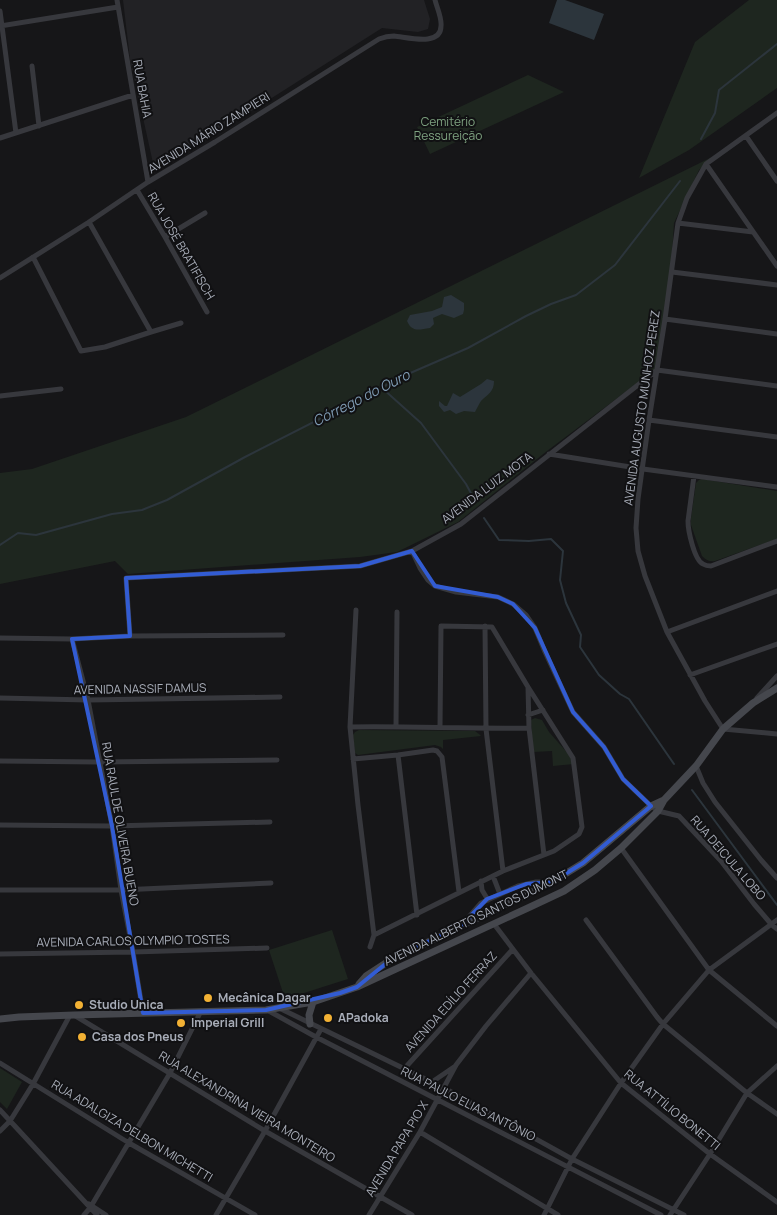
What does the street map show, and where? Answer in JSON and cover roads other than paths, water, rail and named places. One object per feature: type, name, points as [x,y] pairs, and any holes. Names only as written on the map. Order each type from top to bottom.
[{"type":"street","name":"RUA BAHIA","points":[[117,0],[148,182]]},
{"type":"street","name":"AVENIDA MÁRIO ZAMPIERI","points":[[0,278],[148,182],[379,39],[395,36],[428,39],[437,36],[441,31],[441,24],[434,0]]},
{"type":"street","points":[[1,26],[118,7]]},
{"type":"street","points":[[0,11],[16,133]]},
{"type":"street","points":[[32,66],[39,126]]},
{"type":"street","points":[[0,138],[133,95]]},
{"type":"street","name":"AVENIDA AUGUSTO MUNHOZ PEREZ","points":[[723,729],[705,702],[667,632],[653,597],[638,551],[636,528],[638,499],[678,223],[687,198],[706,164],[777,113]]},
{"type":"street","points":[[746,136],[777,181]]},
{"type":"street","points":[[706,164],[777,266]]},
{"type":"street","name":"RUA JOSÉ BRATIFISCH","points":[[137,190],[208,312]]},
{"type":"street","points":[[165,237],[204,213]]},
{"type":"street","points":[[89,222],[151,332]]},
{"type":"street","points":[[678,223],[752,232]]},
{"type":"street","points":[[32,257],[81,351],[105,348],[180,323]]},
{"type":"street","points":[[672,272],[777,285]]},
{"type":"street","points":[[665,319],[777,334]]},
{"type":"street","points":[[657,370],[777,386]]},
{"type":"street","name":"AVENIDA LUIZ MOTA","points":[[130,636],[126,578],[360,566],[412,551],[461,524],[657,370]]},
{"type":"street","points":[[0,396],[62,389]]},
{"type":"street","points":[[649,420],[777,437]]},
{"type":"street","points":[[549,454],[777,487]]},
{"type":"street","points":[[694,476],[688,528],[691,542],[700,562],[711,566],[777,541]]},
{"type":"street","name":"RUA DEICULA LOBO","points":[[412,551],[420,568],[428,580],[435,586],[456,592],[498,597],[513,604],[526,615],[535,628],[544,652],[573,712],[604,747],[623,779],[658,811],[679,816],[720,861],[775,927]]},
{"type":"street","points":[[667,632],[777,592]]},
{"type":"street","points":[[356,610],[350,727],[374,936],[370,947]]},
{"type":"street","points":[[396,726],[397,612]]},
{"type":"street","points":[[374,936],[481,881],[554,851],[579,834],[582,827],[573,758],[492,627],[441,626],[440,727]]},
{"type":"street","points":[[484,626],[486,729],[503,871]]},
{"type":"street","points":[[0,638],[72,639],[130,636],[283,636]]},
{"type":"street","name":"RUA RAUL DE OLIVEIRA BUENO","points":[[72,639],[88,700],[112,826],[121,890],[143,1013]]},
{"type":"street","points":[[690,675],[777,644]]},
{"type":"street","points":[[753,703],[777,676]]},
{"type":"street","points":[[528,687],[529,728],[544,856]]},
{"type":"street","name":"AVENIDA ALBERTO SANTOS DUMONT","points":[[0,1019],[72,1015],[266,1010],[313,1002],[357,987],[564,891],[595,870],[658,811],[664,800],[696,766],[723,729],[753,703],[777,688]]},
{"type":"street","name":"AVENIDA NASSIF DAMUS","points":[[0,698],[88,700],[280,697]]},
{"type":"street","points":[[528,715],[543,710]]},
{"type":"street","points":[[350,727],[529,728]]},
{"type":"street","points":[[723,729],[777,734]]},
{"type":"street","points":[[353,759],[433,750],[437,751],[442,757],[459,892]]},
{"type":"street","points":[[398,755],[417,915]]},
{"type":"street","points":[[0,761],[277,760]]},
{"type":"street","points":[[696,766],[703,783],[715,802],[761,860],[774,869],[777,878]]},
{"type":"street","name":"AVENIDA ALBERTO SANTOS DUMONT","points":[[357,987],[366,976],[389,960],[552,882],[583,863],[651,806],[664,800]]},
{"type":"street","points":[[0,825],[112,826],[270,822]]},
{"type":"street","points":[[620,848],[709,970],[777,1026]]},
{"type":"street","points":[[493,876],[500,894]]},
{"type":"street","points":[[481,881],[482,890],[488,900]]},
{"type":"street","points":[[462,925],[481,903],[518,886],[536,882],[552,882]]},
{"type":"street","points":[[0,890],[121,890],[270,883]]},
{"type":"street","points":[[518,886],[530,907]]},
{"type":"street","points":[[481,903],[485,914],[494,924]]},
{"type":"street","points":[[586,920],[663,1024],[747,1093],[777,1114]]},
{"type":"street","points":[[544,1215],[572,1160],[621,1083],[663,1024],[709,970],[775,927],[777,920]]},
{"type":"street","name":"RUA ATTÍLIO BONETTI","points":[[494,924],[531,973],[621,1083],[710,1154],[777,1202]]},
{"type":"street","name":"AVENIDA CARLOS OLYMPIO TOSTES","points":[[0,954],[267,948]]},
{"type":"street","name":"AVENIDA EDÍLIO FERRAZ","points":[[404,1068],[513,948]]},
{"type":"street","name":"AVENIDA PAPA PIO X","points":[[369,1215],[420,1132],[456,1065],[531,973]]},
{"type":"street","points":[[310,1024],[309,1015],[313,1002]]},
{"type":"street","name":"RUA PAULO ELIAS ANTÔNIO","points":[[279,1008],[444,1088],[572,1160],[684,1215]]},
{"type":"street","name":"RUA PAULO ELIAS ANTÔNIO","points":[[266,1010],[662,1215]]},
{"type":"street","points":[[84,1215],[170,1073],[202,1011]]},
{"type":"street","points":[[0,1130],[10,1120],[33,1084],[72,1015]]},
{"type":"street","name":"RUA ALEXANDRINA VIEIRA MONTEIRO","points":[[72,1015],[265,1131],[412,1215]]},
{"type":"street","points":[[216,1215],[321,1029]]},
{"type":"street","name":"RUA ADALGIZA DELBON MICHETTI","points":[[0,1063],[129,1143],[255,1215]]},
{"type":"street","points":[[432,1082],[456,1065]]},
{"type":"street","points":[[670,1215],[747,1093],[777,1066]]},
{"type":"street","points":[[0,1110],[90,1205],[96,1215]]},
{"type":"street","points":[[420,1132],[558,1215]]},
{"type":"street","points":[[90,1205],[106,1215]]},
{"type":"waterway","points":[[701,139],[715,113],[719,90],[777,44]]},
{"type":"waterway","name":"Córrego do Ouro","points":[[0,545],[18,533],[36,535],[112,514],[142,510],[167,500],[245,457],[408,374],[468,348],[551,304],[576,295],[615,265],[680,181]]},
{"type":"waterway","points":[[382,388],[421,423],[466,484],[473,497]]},
{"type":"waterway","points":[[484,518],[499,540],[529,541],[551,539],[563,551],[560,580],[566,603],[581,635],[580,647],[599,675],[620,694],[629,699],[674,764]]},
{"type":"waterway","points":[[692,790],[777,905]]},
{"type":"place","name":"Mecânica Dagar","points":[[208,998]]},
{"type":"place","name":"Studio Unica","points":[[79,1005]]},
{"type":"place","name":"APadoka","points":[[328,1018]]},
{"type":"place","name":"Imperial Grill","points":[[181,1023]]},
{"type":"place","name":"Casa dos Pneus","points":[[82,1037]]},
{"type":"park label","name":"Cemitério Ressureição","points":[[448,129]]}]
